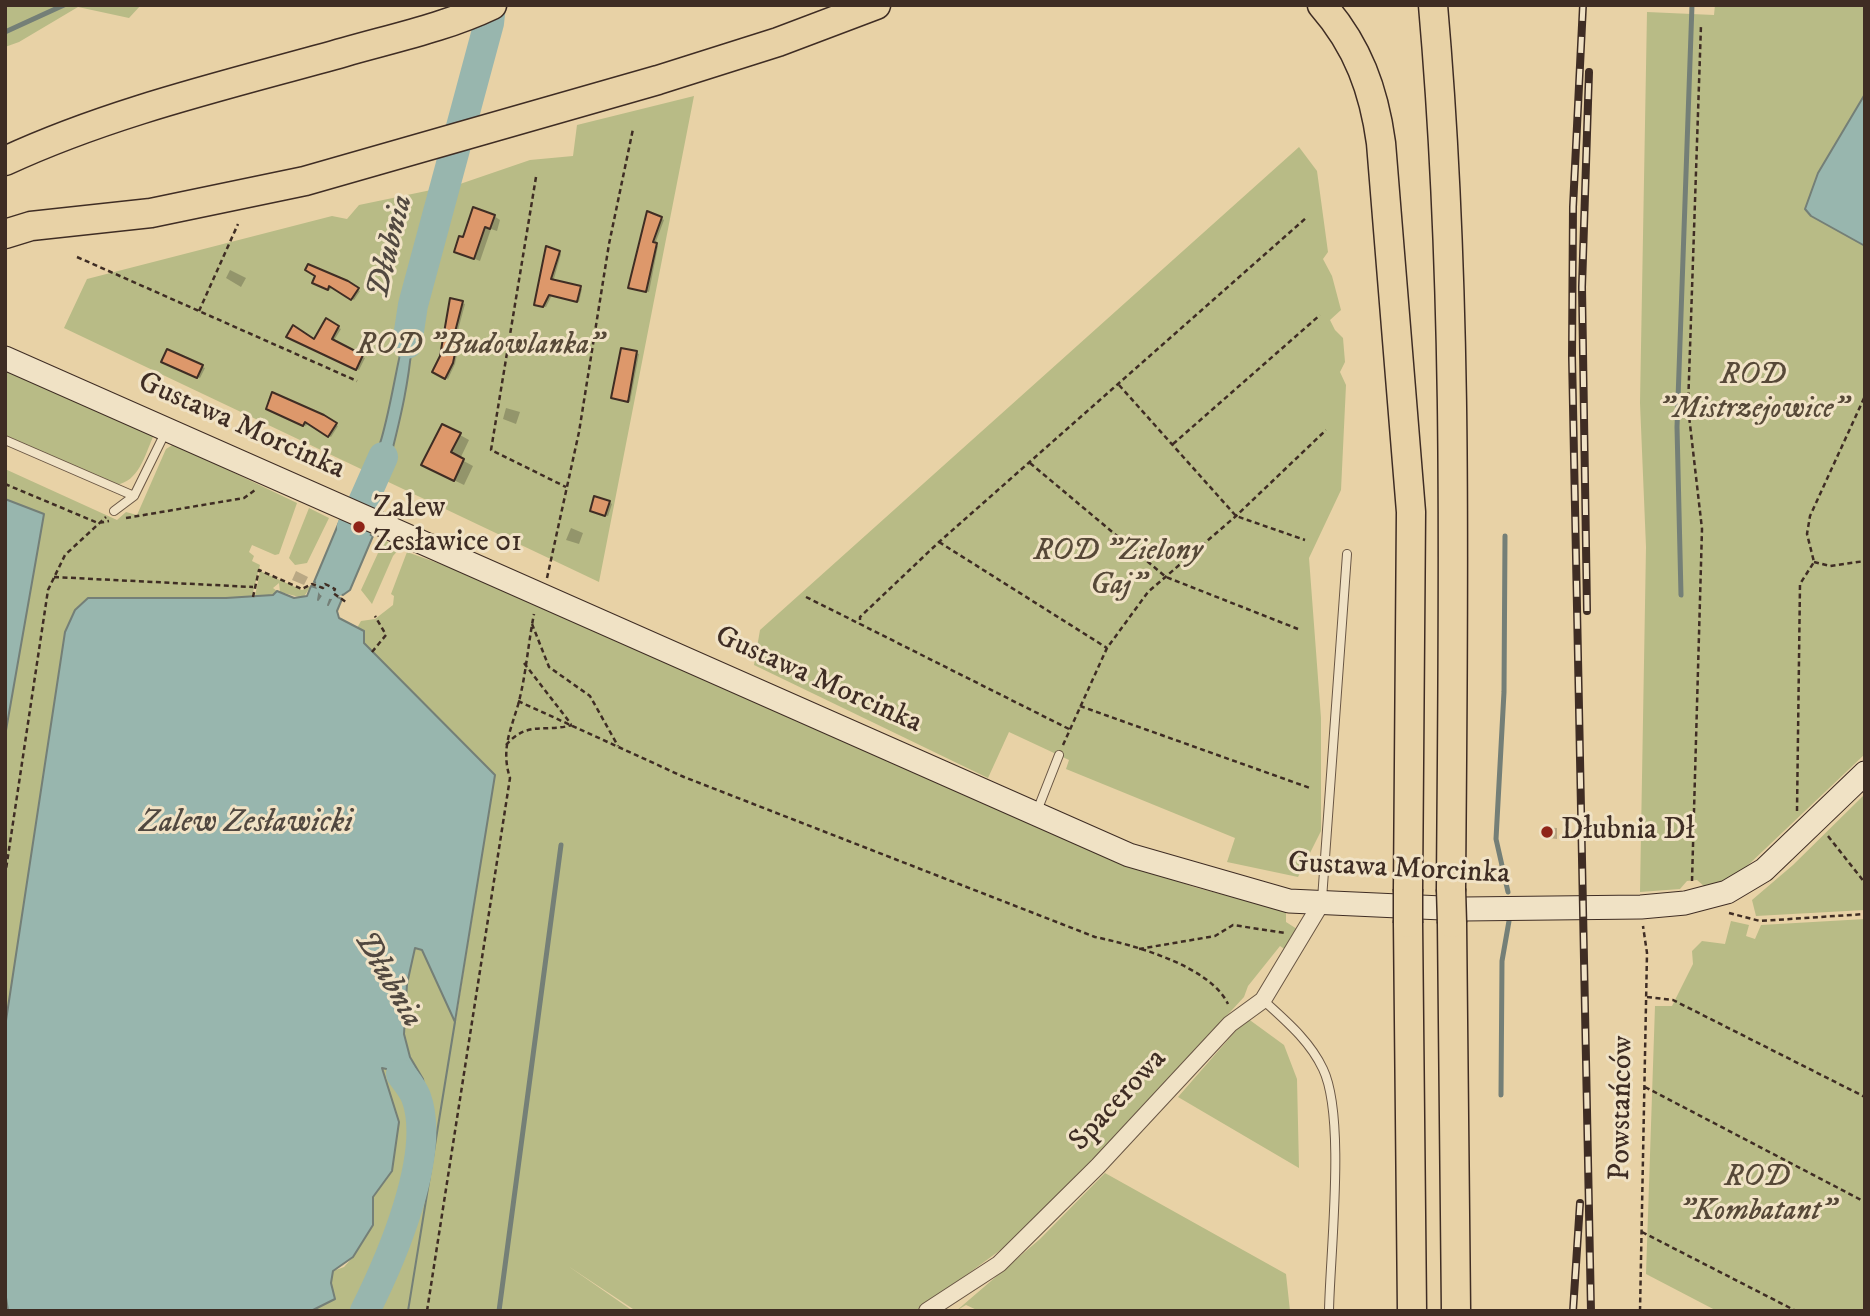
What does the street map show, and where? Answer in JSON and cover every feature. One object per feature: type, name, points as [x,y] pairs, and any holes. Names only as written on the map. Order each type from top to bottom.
[{"type":"highway","points":[[5,161],[60,138],[192,93],[430,28],[492,5]]},
{"type":"highway","points":[[18,230],[151,213],[305,181],[658,80],[778,42],[876,5]]},
{"type":"highway","points":[[1322,5],[1349,40],[1366,76],[1378,119],[1411,512],[1408,923],[1412,1311]]},
{"type":"highway","points":[[1433,5],[1440,81],[1454,442],[1451,889],[1456,1311]]},
{"type":"street","name":"Gustawa Morcinka","points":[[5,358],[395,528],[1129,855],[1289,901],[1464,909],[1641,907],[1701,900],[1727,892],[1753,878],[1817,831],[1865,773]]},
{"type":"street","name":"Spacerowa","points":[[927,1311],[999,1264],[1098,1166],[1230,1024],[1264,1000],[1322,902]]},
{"type":"lane","points":[[114,511],[134,496],[167,428]]},
{"type":"lane","points":[[5,440],[134,496]]},
{"type":"lane","points":[[1322,902],[1347,554]]},
{"type":"lane","points":[[1036,814],[1059,755]]},
{"type":"lane","points":[[1264,1000],[1308,1044],[1331,1087],[1334,1142],[1329,1311]]},
{"type":"path","points":[[1701,24],[1688,407],[1702,529],[1692,881],[1701,900]]},
{"type":"path","points":[[427,1311],[510,778],[504,761],[505,747],[518,701],[532,624],[567,487],[609,244],[633,129]]},
{"type":"path","points":[[536,177],[491,450],[567,487]]},
{"type":"path","points":[[860,624],[863,612],[939,542],[1306,218]]},
{"type":"path","points":[[199,311],[238,224]]},
{"type":"path","points":[[77,257],[357,381]]},
{"type":"path","points":[[1172,445],[1320,315]]},
{"type":"path","points":[[1119,385],[1236,516],[1305,540]]},
{"type":"path","points":[[1865,396],[1810,516],[1807,534],[1814,562],[1801,584],[1800,598],[1797,817],[1817,831],[1865,883]]},
{"type":"path","points":[[1059,755],[1107,648],[1148,592],[1236,516],[1326,430]]},
{"type":"path","points":[[1030,463],[1166,577],[1298,629]]},
{"type":"path","points":[[124,519],[244,498],[275,476]]},
{"type":"path","points":[[5,484],[97,523],[111,521]]},
{"type":"path","points":[[5,876],[48,590],[65,555],[97,523],[114,511]]},
{"type":"path","points":[[939,542],[1107,648]]},
{"type":"path","points":[[1814,562],[1830,566],[1865,561]]},
{"type":"path","points":[[253,597],[259,569],[302,590],[313,584],[323,588],[325,584],[346,602]]},
{"type":"path","points":[[54,577],[253,587]]},
{"type":"path","points":[[806,597],[1069,729]]},
{"type":"path","points":[[372,652],[386,635],[375,616]]},
{"type":"path","points":[[532,624],[549,667],[590,696],[618,747]]},
{"type":"path","points":[[524,663],[572,725]]},
{"type":"path","points":[[518,701],[684,777],[1095,937],[1201,974],[1221,991],[1228,1003],[1230,1024]]},
{"type":"path","points":[[1080,706],[1310,788]]},
{"type":"path","points":[[505,747],[516,734],[530,727],[551,731],[572,725]]},
{"type":"path","name":"Powstańców","points":[[1640,1311],[1647,997],[1647,953],[1641,907]]},
{"type":"path","points":[[1724,909],[1760,921],[1865,914]]},
{"type":"path","points":[[1136,950],[1215,936],[1233,925],[1301,936]]},
{"type":"path","points":[[1647,997],[1673,1000],[1865,1097]]},
{"type":"path","points":[[1645,1087],[1865,1202]]},
{"type":"path","points":[[1642,1232],[1796,1311]]},
{"type":"green space","points":[[5,5],[141,5],[129,18],[78,7],[19,42],[5,47]]},
{"type":"green space","name":"ROD \"Mistrzejowice\"","points":[[1715,5],[1865,5],[1865,754],[1745,868],[1723,881],[1705,887],[1697,880],[1687,881],[1680,889],[1640,892],[1646,547],[1640,403],[1647,12],[1714,15]]},
{"type":"green space","name":"ROD \"Budowlanka\"","points":[[694,96],[599,582],[64,328],[87,279],[332,216],[347,219],[359,205],[460,184],[530,160],[573,156],[577,125]]},
{"type":"green space","name":"ROD \"Zielony Gaj\"","points":[[1299,147],[1317,171],[1328,252],[1323,259],[1332,276],[1341,310],[1330,320],[1343,338],[1345,362],[1340,372],[1346,385],[1341,490],[1309,558],[1321,718],[1321,831],[1298,877],[1227,862],[1235,838],[1066,769],[1069,760],[1009,732],[988,778],[754,665],[760,630]]},
{"type":"green space","points":[[5,370],[150,432],[153,437],[135,473],[124,483],[116,485],[5,435]]},
{"type":"green space","points":[[174,444],[297,503],[279,554],[275,555],[252,545],[249,552],[254,556],[252,561],[260,565],[252,596],[75,610],[65,632],[5,1027],[5,736],[44,514],[5,499],[5,469],[117,520],[126,512],[137,515],[166,449]]},
{"type":"green space","points":[[309,508],[329,518],[307,563],[295,565],[289,558]]},
{"type":"green space","points":[[384,540],[400,548],[393,556],[372,604],[361,590]]},
{"type":"green space","points":[[407,552],[449,567],[456,565],[1099,853],[1194,887],[1286,911],[1286,922],[1297,929],[1286,950],[1280,946],[1248,986],[1244,997],[1094,1159],[1010,1243],[917,1311],[636,1311],[568,1266],[633,1311],[311,1311],[331,1283],[333,1271],[344,1267],[353,1257],[373,1225],[373,1197],[392,1171],[399,1122],[381,1068],[391,1070],[413,1106],[428,1112],[423,1079],[410,1057],[404,1034],[407,984],[415,947],[422,949],[456,1020],[495,775],[364,643],[364,631],[357,628],[361,621],[375,619],[393,605],[394,596],[391,594]]},
{"type":"green space","points":[[260,571],[302,590],[311,586],[303,598],[280,592],[279,583],[273,588],[277,591],[273,595],[255,596]]},
{"type":"green space","points":[[1865,794],[1865,910],[1756,916],[1752,900],[1793,865]]},
{"type":"green space","name":"ROD \"Kombatant\"","points":[[1865,919],[1865,1311],[1717,1311],[1646,1274],[1655,1006],[1672,1006],[1693,964],[1692,951],[1702,941],[1725,944],[1731,921],[1749,925],[1746,936],[1755,939],[1761,925]]},
{"type":"green space","points":[[1247,1018],[1284,1045],[1297,1079],[1299,1168],[1178,1097]]},
{"type":"green space","points":[[1105,1173],[1286,1274],[1290,1311],[979,1311],[966,1305],[956,1311],[1040,1239]]},
{"type":"water","points":[[1865,94],[1865,246],[1811,216],[1805,209],[1818,173]]},
{"type":"water","points":[[413,305],[408,379],[379,501],[359,492],[370,471],[385,425]]},
{"type":"water","points":[[5,499],[44,514],[5,736]]},
{"type":"water","points":[[340,520],[373,536],[350,590],[343,595],[335,591],[337,585],[329,580],[351,530],[349,529],[322,585],[314,582]]},
{"type":"water","name":"Zalew Zesławicki","points":[[311,586],[320,589],[318,600],[326,588],[333,591],[328,605],[333,595],[342,599],[337,611],[339,618],[364,631],[364,643],[495,775],[455,1022],[422,950],[415,948],[407,984],[404,1034],[410,1057],[423,1079],[428,1112],[413,1107],[391,1070],[382,1068],[399,1122],[392,1171],[373,1197],[373,1225],[353,1257],[333,1271],[331,1283],[335,1299],[311,1311],[8,1311],[5,1291],[5,1027],[65,632],[75,610],[88,598],[226,598],[273,595],[277,591],[294,598],[307,596]]},
{"type":"building","points":[[473,207],[495,215],[490,229],[485,227],[474,259],[454,252],[459,236],[463,237]]},
{"type":"building","points":[[647,211],[662,217],[653,242],[657,243],[646,292],[628,288]]},
{"type":"building","points":[[546,246],[560,251],[551,279],[581,286],[577,302],[549,295],[543,307],[534,305]]},
{"type":"building","points":[[308,264],[359,288],[351,300],[329,286],[328,290],[312,283],[315,276],[305,270]]},
{"type":"building","points":[[450,298],[463,301],[455,332],[459,334],[453,363],[445,379],[432,372],[440,356]]},
{"type":"building","points":[[326,318],[339,326],[332,339],[363,355],[356,370],[286,337],[293,325],[314,339]]},
{"type":"building","points":[[621,348],[637,351],[628,402],[611,398]]},
{"type":"building","points":[[167,349],[203,365],[197,378],[161,362]]},
{"type":"building","points":[[272,392],[337,423],[328,437],[305,422],[303,426],[266,409]]},
{"type":"building","points":[[442,424],[461,433],[451,452],[464,459],[454,481],[421,465]]},
{"type":"building","points":[[594,496],[610,501],[605,516],[590,511]]},
{"type":"waterway","points":[[5,32],[64,5]]},
{"type":"waterway","name":"Dłubnia","points":[[407,344],[413,305],[489,23],[491,5]]},
{"type":"waterway","points":[[1681,595],[1677,427],[1692,5]]},
{"type":"waterway","name":"Dłubnia","points":[[331,584],[355,532],[352,527],[383,457]]},
{"type":"waterway","points":[[1505,536],[1504,692],[1496,839],[1508,892]]},
{"type":"waterway","points":[[499,1311],[561,845]]},
{"type":"waterway","points":[[1501,1095],[1502,961],[1509,921]]},
{"type":"waterway","name":"Dłubnia","points":[[365,1311],[387,1264],[408,1206],[421,1147],[421,1120],[416,1097],[401,1074]]},
{"type":"railway","points":[[1583,5],[1573,207],[1572,356],[1591,1311]]},
{"type":"railway","points":[[1587,611],[1582,287],[1589,72]]},
{"type":"railway","points":[[1573,1311],[1580,1203]]},
{"type":"place","name":"Zalew Zesławice 01","points":[[359,527]]},
{"type":"place","name":"Dłubnia Dł","points":[[1547,832]]}]
